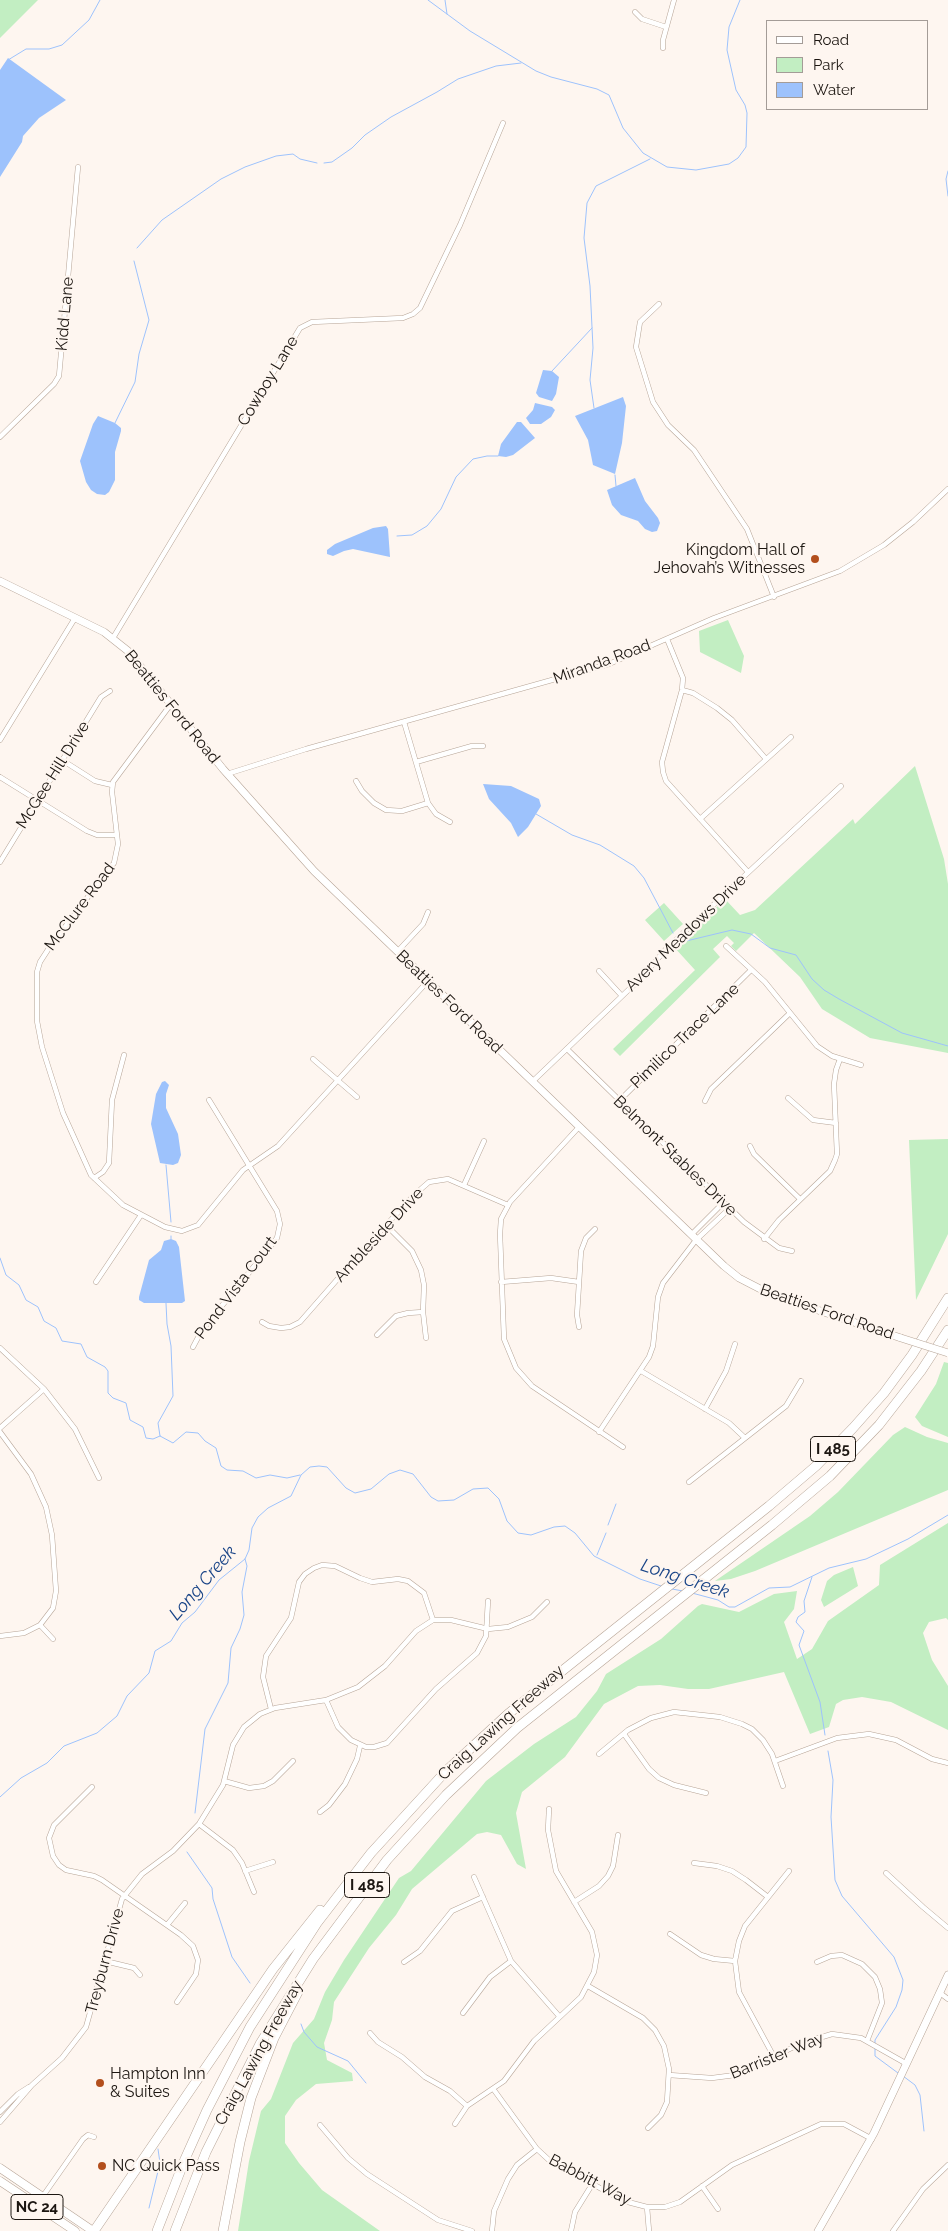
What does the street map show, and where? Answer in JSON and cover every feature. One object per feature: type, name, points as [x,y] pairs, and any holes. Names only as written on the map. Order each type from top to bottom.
[{"type":"highway","name":"Craig Lawing Freeway","points":[[157,2231],[185,2158],[227,2069],[250,2027],[294,1956],[350,1880],[402,1818],[465,1752],[533,1692],[790,1489],[853,1428],[898,1375],[948,1298]]},
{"type":"highway","name":"Craig Lawing Freeway","points":[[175,2231],[206,2152],[245,2071],[295,1985],[328,1937],[387,1860],[467,1774],[554,1697],[805,1498],[856,1450],[901,1398],[948,1330]]},
{"type":"highway","points":[[93,2231],[274,1969],[322,1907],[350,1880]]},
{"type":"highway","points":[[223,2231],[240,2142],[258,2077],[287,2012],[328,1937]]},
{"type":"main road","name":"Beatties Ford Road","points":[[0,581],[75,617],[113,638],[132,656],[227,774],[314,871],[724,1266],[762,1290],[793,1303],[948,1353]]},
{"type":"main road","points":[[820,2230],[872,2139],[948,1975]]},
{"type":"main road","name":"NC 24","points":[[0,2168],[93,2231]]},
{"type":"main road","name":"NC 24","points":[[0,2181],[75,2231]]},
{"type":"street","points":[[664,48],[663,40],[674,0]]},
{"type":"street","points":[[635,12],[642,19],[666,27]]},
{"type":"street","name":"Cowboy Lane","points":[[113,638],[300,328],[312,322],[403,318],[413,314],[420,308],[460,225],[503,123]]},
{"type":"street","name":"Kidd Lane","points":[[0,437],[54,384],[60,371],[78,167]]},
{"type":"street","points":[[659,304],[640,322],[636,347],[653,402],[668,425],[694,450],[747,529],[774,597]]},
{"type":"street","name":"Miranda Road","points":[[227,774],[594,668],[714,618],[836,573],[867,557],[904,529],[948,489]]},
{"type":"street","points":[[0,740],[75,617]]},
{"type":"street","points":[[666,639],[680,667],[683,678],[682,690],[662,762],[666,781],[748,872]]},
{"type":"street","points":[[682,690],[693,693],[732,720],[766,759]]},
{"type":"street","name":"McGee Hill Drive","points":[[0,862],[101,697],[110,691]]},
{"type":"street","points":[[62,760],[95,781],[112,786],[127,760],[171,704]]},
{"type":"street","points":[[404,722],[428,803],[436,814],[450,822]]},
{"type":"street","points":[[700,818],[791,737]]},
{"type":"street","points":[[416,762],[472,746],[483,746]]},
{"type":"street","points":[[0,777],[93,834],[117,835]]},
{"type":"street","points":[[356,781],[362,791],[383,809],[402,811],[428,803]]},
{"type":"street","name":"McClure Road","points":[[112,786],[118,853],[114,863],[50,946],[40,962],[37,972],[38,1022],[49,1072],[66,1121],[84,1161],[94,1178],[112,1197],[141,1215],[169,1229],[182,1230],[192,1228],[205,1218],[250,1164],[278,1146],[428,981]]},
{"type":"street","name":"Avery Meadows Drive","points":[[532,1082],[642,977],[666,949],[841,786]]},
{"type":"street","points":[[398,952],[423,924],[428,912]]},
{"type":"street","points":[[726,946],[772,990],[817,1046],[840,1059],[861,1066]]},
{"type":"street","name":"Pimilico Trace Lane","points":[[619,1101],[751,970]]},
{"type":"street","points":[[599,971],[622,996]]},
{"type":"street","points":[[705,1101],[711,1089],[790,1013]]},
{"type":"street","name":"Belmont Stables Drive","points":[[567,1050],[729,1209],[764,1239],[779,1248],[792,1251]]},
{"type":"street","points":[[94,1178],[103,1172],[108,1163],[112,1100],[124,1055]]},
{"type":"street","points":[[313,1059],[357,1097]]},
{"type":"street","points":[[764,1239],[800,1199],[830,1171],[835,1160],[837,1154],[834,1084],[840,1059]]},
{"type":"street","points":[[788,1098],[813,1120],[836,1123]]},
{"type":"street","name":"Pond Vista Court","points":[[193,1347],[202,1330],[270,1248],[279,1231],[280,1217],[250,1164],[209,1100]]},
{"type":"street","points":[[579,1127],[508,1205],[500,1228],[504,1339],[516,1368],[536,1390],[623,1448]]},
{"type":"street","points":[[464,1185],[484,1140]]},
{"type":"street","points":[[750,1146],[754,1154],[800,1199]]},
{"type":"street","name":"Ambleside Drive","points":[[262,1322],[269,1326],[281,1328],[290,1327],[300,1322],[386,1225],[429,1182],[444,1178],[508,1205]]},
{"type":"street","points":[[599,1432],[641,1371],[652,1346],[657,1304],[666,1278],[693,1238],[723,1203]]},
{"type":"street","points":[[693,1238],[729,1209]]},
{"type":"street","points":[[96,1282],[141,1215]]},
{"type":"street","points":[[386,1225],[409,1246],[418,1260],[424,1285],[423,1312],[426,1338]]},
{"type":"street","points":[[579,1327],[581,1251],[586,1238],[596,1229]]},
{"type":"street","points":[[501,1282],[551,1278],[579,1282]]},
{"type":"street","points":[[376,1335],[396,1316],[408,1312],[423,1312]]},
{"type":"street","points":[[705,1409],[726,1372],[735,1344]]},
{"type":"street","points":[[0,1348],[44,1389],[78,1434],[99,1478]]},
{"type":"street","points":[[641,1371],[734,1427],[745,1438]]},
{"type":"street","points":[[689,1482],[786,1406],[801,1381]]},
{"type":"street","points":[[0,1636],[24,1633],[40,1624],[52,1608],[56,1591],[53,1543],[48,1515],[32,1474],[0,1430],[44,1389]]},
{"type":"street","points":[[271,1709],[263,1677],[265,1662],[273,1643],[291,1618],[299,1582],[305,1574],[314,1568],[322,1565],[335,1566],[372,1582],[398,1579],[408,1581],[424,1593],[433,1620],[451,1620],[488,1629],[518,1624],[532,1617],[547,1602]]},
{"type":"street","points":[[326,1700],[338,1727],[360,1746],[381,1746],[393,1738],[432,1694],[477,1653],[483,1644],[488,1629],[488,1601]]},
{"type":"street","name":"Treyburn Drive","points":[[0,2122],[32,2086],[62,2058],[86,2027],[119,1905],[124,1895],[142,1874],[173,1851],[199,1824],[216,1799],[224,1781],[230,1752],[239,1733],[255,1717],[271,1709],[326,1700],[350,1691],[368,1681],[385,1666],[416,1631],[433,1620]]},
{"type":"street","points":[[40,1624],[53,1640]]},
{"type":"street","points":[[599,1754],[641,1722],[674,1712],[720,1716],[732,1719],[752,1729],[767,1745],[784,1786]]},
{"type":"street","points":[[624,1734],[649,1769],[659,1778],[674,1785],[706,1793]]},
{"type":"street","points":[[775,1761],[838,1738],[869,1734],[896,1740],[932,1759],[948,1763]]},
{"type":"street","points":[[320,1812],[329,1805],[345,1784],[357,1759],[360,1746]]},
{"type":"street","points":[[224,1781],[249,1788],[264,1786],[273,1781],[293,1762]]},
{"type":"street","points":[[92,1787],[54,1825],[49,1838],[51,1850],[56,1862],[66,1870],[98,1877],[190,1942],[196,1951],[198,1960],[194,1978],[177,2002]]},
{"type":"street","points":[[455,2124],[467,2106],[494,2090],[504,2081],[534,2041],[581,1997],[594,1972],[596,1948],[590,1927],[556,1871],[548,1830],[549,1809]]},
{"type":"street","points":[[199,1824],[229,1846],[245,1871],[254,1892]]},
{"type":"street","points":[[574,1902],[599,1886],[608,1876],[613,1866],[618,1836]]},
{"type":"street","points":[[245,1871],[273,1862]]},
{"type":"street","points":[[694,1863],[717,1866],[732,1871],[768,1898]]},
{"type":"street","points":[[774,2057],[739,1992],[735,1961],[738,1942],[745,1926],[790,1871]]},
{"type":"street","points":[[886,1873],[948,1928]]},
{"type":"street","points":[[474,1876],[511,1961],[559,2016]]},
{"type":"street","points":[[404,1962],[420,1951],[452,1911],[483,1897]]},
{"type":"street","points":[[167,1925],[185,1904]]},
{"type":"street","points":[[670,1934],[706,1958],[735,1961]]},
{"type":"street","points":[[816,1962],[831,1956],[847,1957],[862,1964],[875,1977],[880,1989],[882,2003],[867,2041]]},
{"type":"street","points":[[105,1961],[134,1968],[140,1974]]},
{"type":"street","points":[[463,2013],[490,1977],[511,1961]]},
{"type":"street","points":[[588,1986],[638,2014],[650,2024],[664,2046],[668,2059],[669,2075],[666,2108],[662,2115],[648,2128]]},
{"type":"street","points":[[940,1993],[948,1998]]},
{"type":"street","points":[[370,2033],[378,2042],[402,2057],[425,2077],[450,2091],[467,2106]]},
{"type":"street","name":"Barrister Way","points":[[669,2075],[712,2078],[728,2077],[746,2071],[802,2043],[827,2035],[850,2035],[867,2041],[908,2064]]},
{"type":"street","name":"Treyburn Drive","points":[[0,2112],[18,2094],[32,2086]]},
{"type":"street","name":"Babbitt Way","points":[[494,2090],[537,2149],[555,2164],[624,2201],[647,2207],[674,2205],[732,2165],[821,2124],[836,2122],[844,2124],[872,2139]]},
{"type":"street","points":[[320,2125],[348,2158],[366,2174],[438,2220],[472,2231]]},
{"type":"street","points":[[43,2196],[83,2138],[88,2135],[94,2136]]},
{"type":"street","points":[[492,2231],[494,2211],[508,2179],[517,2165],[537,2149]]},
{"type":"street","points":[[893,2231],[918,2194],[948,2165]]},
{"type":"street","points":[[571,2231],[574,2212],[593,2183]]},
{"type":"street","points":[[702,2186],[718,2209]]},
{"type":"street","points":[[647,2207],[648,2231]]},
{"type":"green space","points":[[0,0],[38,0],[0,38]]},
{"type":"green space","points":[[728,620],[744,656],[741,673],[700,652],[699,631]]},
{"type":"green space","points":[[915,766],[944,859],[948,884],[948,1053],[870,1038],[822,1009],[800,977],[754,933],[736,951],[731,946],[734,943],[727,936],[713,949],[720,957],[620,1056],[613,1049],[695,970],[674,947],[725,899],[740,915],[755,910],[853,819],[855,824]]},
{"type":"green space","points":[[664,903],[683,924],[664,941],[645,920]]},
{"type":"green space","points":[[948,1139],[948,1234],[916,1300],[909,1140]]},
{"type":"green space","points":[[944,1362],[948,1363],[948,1437],[922,1426],[915,1417],[936,1384]]},
{"type":"green space","points":[[905,1427],[927,1437],[948,1443],[948,1490],[755,1571],[731,1579],[715,1581],[810,1516],[838,1492],[893,1435]]},
{"type":"green space","points":[[948,1523],[948,1620],[946,1618],[929,1622],[923,1633],[932,1660],[948,1686],[948,1730],[891,1702],[862,1697],[843,1700],[836,1704],[829,1727],[810,1734],[784,1672],[709,1689],[688,1689],[660,1685],[638,1686],[604,1704],[565,1757],[522,1792],[516,1813],[526,1869],[517,1864],[501,1835],[487,1832],[477,1834],[412,1889],[396,1915],[369,1948],[334,2002],[332,2020],[324,2043],[327,2060],[352,2073],[353,2081],[316,2084],[296,2100],[285,2116],[285,2143],[299,2163],[322,2190],[380,2231],[238,2231],[249,2161],[261,2111],[271,2099],[293,2043],[314,2019],[325,1992],[344,1960],[399,1878],[411,1871],[486,1781],[534,1744],[576,1717],[597,1691],[606,1674],[661,1639],[698,1606],[702,1604],[739,1612],[774,1594],[797,1591],[794,1609],[784,1622],[797,1659],[812,1649],[828,1621],[879,1585],[880,1565]]},
{"type":"green space","points":[[853,1567],[858,1586],[824,1607],[821,1600],[827,1581],[834,1575]]},
{"type":"water","points":[[8,58],[66,100],[39,118],[23,136],[22,142],[0,177],[0,70]]},
{"type":"water","points":[[543,370],[552,371],[559,377],[556,394],[552,401],[539,397],[536,393]]},
{"type":"water","points":[[623,397],[626,406],[622,443],[615,474],[593,465],[588,440],[575,416]]},
{"type":"water","points":[[535,403],[552,407],[555,410],[551,417],[541,424],[530,424],[526,418],[533,410]]},
{"type":"water","points":[[98,416],[115,423],[121,428],[115,452],[115,480],[109,492],[105,495],[97,494],[91,490],[86,482],[80,461],[93,424]]},
{"type":"water","points":[[517,422],[521,422],[535,438],[513,455],[506,457],[498,456],[501,444]]},
{"type":"water","points":[[635,478],[645,501],[658,518],[660,523],[657,531],[652,532],[645,529],[638,521],[621,515],[612,505],[607,490]]},
{"type":"water","points":[[386,526],[388,529],[390,557],[353,549],[333,556],[327,554],[327,550],[335,544],[373,528]]},
{"type":"water","points":[[483,784],[511,786],[539,799],[541,806],[528,827],[518,837],[511,823],[489,799]]},
{"type":"water","points":[[165,1081],[169,1085],[166,1094],[166,1108],[178,1134],[181,1155],[178,1163],[173,1165],[160,1163],[151,1124],[156,1094],[162,1082]]},
{"type":"water","points":[[171,1239],[176,1241],[179,1247],[185,1301],[182,1303],[144,1303],[139,1300],[139,1297],[149,1260],[161,1250],[164,1241]]},
{"type":"waterway","points":[[8,60],[26,49],[49,49],[62,45],[89,20],[100,0]]},
{"type":"waterway","points":[[428,0],[470,31],[536,71],[551,77],[597,89],[609,95],[623,128],[643,153],[667,167],[696,170],[729,164],[738,158],[746,147],[747,113],[745,105],[736,90],[727,50],[729,27],[740,0]]},
{"type":"waterway","points":[[445,0],[447,14]]},
{"type":"waterway","points":[[324,163],[332,162],[391,117],[458,79],[496,66],[521,63]]},
{"type":"waterway","points":[[137,248],[162,220],[221,179],[245,167],[276,156],[293,154],[300,159],[317,163]]},
{"type":"waterway","points":[[594,408],[590,380],[593,348],[590,286],[584,238],[587,203],[596,186],[650,159]]},
{"type":"waterway","points":[[948,171],[946,179],[948,196]]},
{"type":"waterway","points":[[115,423],[135,382],[139,354],[149,320],[134,261]]},
{"type":"waterway","points":[[552,371],[592,328]]},
{"type":"waterway","points":[[397,536],[412,535],[427,526],[441,509],[456,477],[473,459],[498,456]]},
{"type":"waterway","points":[[615,475],[616,486]]},
{"type":"waterway","points":[[536,814],[572,835],[600,845],[634,866],[644,878],[673,933]]},
{"type":"waterway","points":[[682,942],[732,930],[751,934],[770,948],[796,955],[812,979],[824,990],[839,999],[902,1033],[948,1046]]},
{"type":"waterway","points":[[166,1165],[171,1222]]},
{"type":"waterway","points":[[0,1258],[6,1275],[19,1285],[26,1300],[38,1307],[44,1321],[56,1328],[62,1341],[81,1344],[87,1357],[105,1367],[108,1371],[108,1393],[113,1398],[126,1403],[130,1420],[143,1427],[146,1438],[153,1439],[160,1436]]},
{"type":"waterway","points":[[166,1303],[171,1346],[173,1396],[158,1423],[160,1436],[173,1443],[186,1432],[198,1433],[205,1441],[216,1448],[221,1466],[227,1470],[243,1471],[256,1478],[270,1475],[287,1478],[300,1475]]},
{"type":"waterway","name":"Long Creek","points":[[0,1797],[21,1778],[47,1763],[64,1746],[97,1733],[117,1716],[127,1696],[149,1673],[155,1651],[171,1641],[182,1623],[195,1612],[219,1580],[245,1559],[249,1550],[252,1528],[258,1517],[268,1508],[291,1496],[301,1475],[310,1467],[327,1467],[346,1488],[355,1493],[371,1489],[389,1474],[400,1470],[413,1474],[431,1497],[438,1501],[454,1500],[473,1489],[488,1488],[499,1499],[507,1521],[518,1533],[531,1535],[554,1527],[565,1526],[575,1533],[594,1556],[640,1579],[661,1586]]},
{"type":"waterway","points":[[608,1525],[616,1504]]},
{"type":"waterway","name":"Long Creek","points":[[692,1593],[718,1600],[729,1607],[735,1607],[769,1588],[790,1587],[829,1568],[866,1559],[908,1539],[948,1515]]},
{"type":"waterway","points":[[597,1555],[606,1533]]},
{"type":"waterway","points":[[195,1813],[205,1729],[228,1683],[231,1648],[244,1615],[242,1592],[247,1566],[245,1559]]},
{"type":"waterway","points":[[812,1577],[804,1601],[805,1612],[798,1617],[796,1622],[804,1631],[799,1645],[820,1702],[825,1735]]},
{"type":"waterway","name":"Long Creek","points":[[672,1589],[683,1591]]},
{"type":"waterway","points":[[828,1751],[833,1780],[831,1817],[835,1880],[842,1896],[894,1957],[903,1980],[902,1990],[896,2007],[875,2040],[875,2045]]},
{"type":"waterway","points":[[187,1852],[212,1888],[213,1899],[232,1957],[250,1983]]},
{"type":"waterway","points":[[301,2024],[304,2032],[317,2047],[348,2061],[366,2083]]},
{"type":"waterway","points":[[875,2049],[875,2056],[898,2073]]},
{"type":"waterway","points":[[903,2076],[915,2085],[920,2095],[924,2131]]},
{"type":"waterway","points":[[149,2208],[160,2163],[158,2149]]},
{"type":"place","name":"Kingdom Hall of Jehovah’s Witnesses","points":[[815,559]]},
{"type":"place","name":"Hampton Inn & Suites","points":[[100,2083]]},
{"type":"place","name":"NC Quick Pass","points":[[102,2166]]}]
